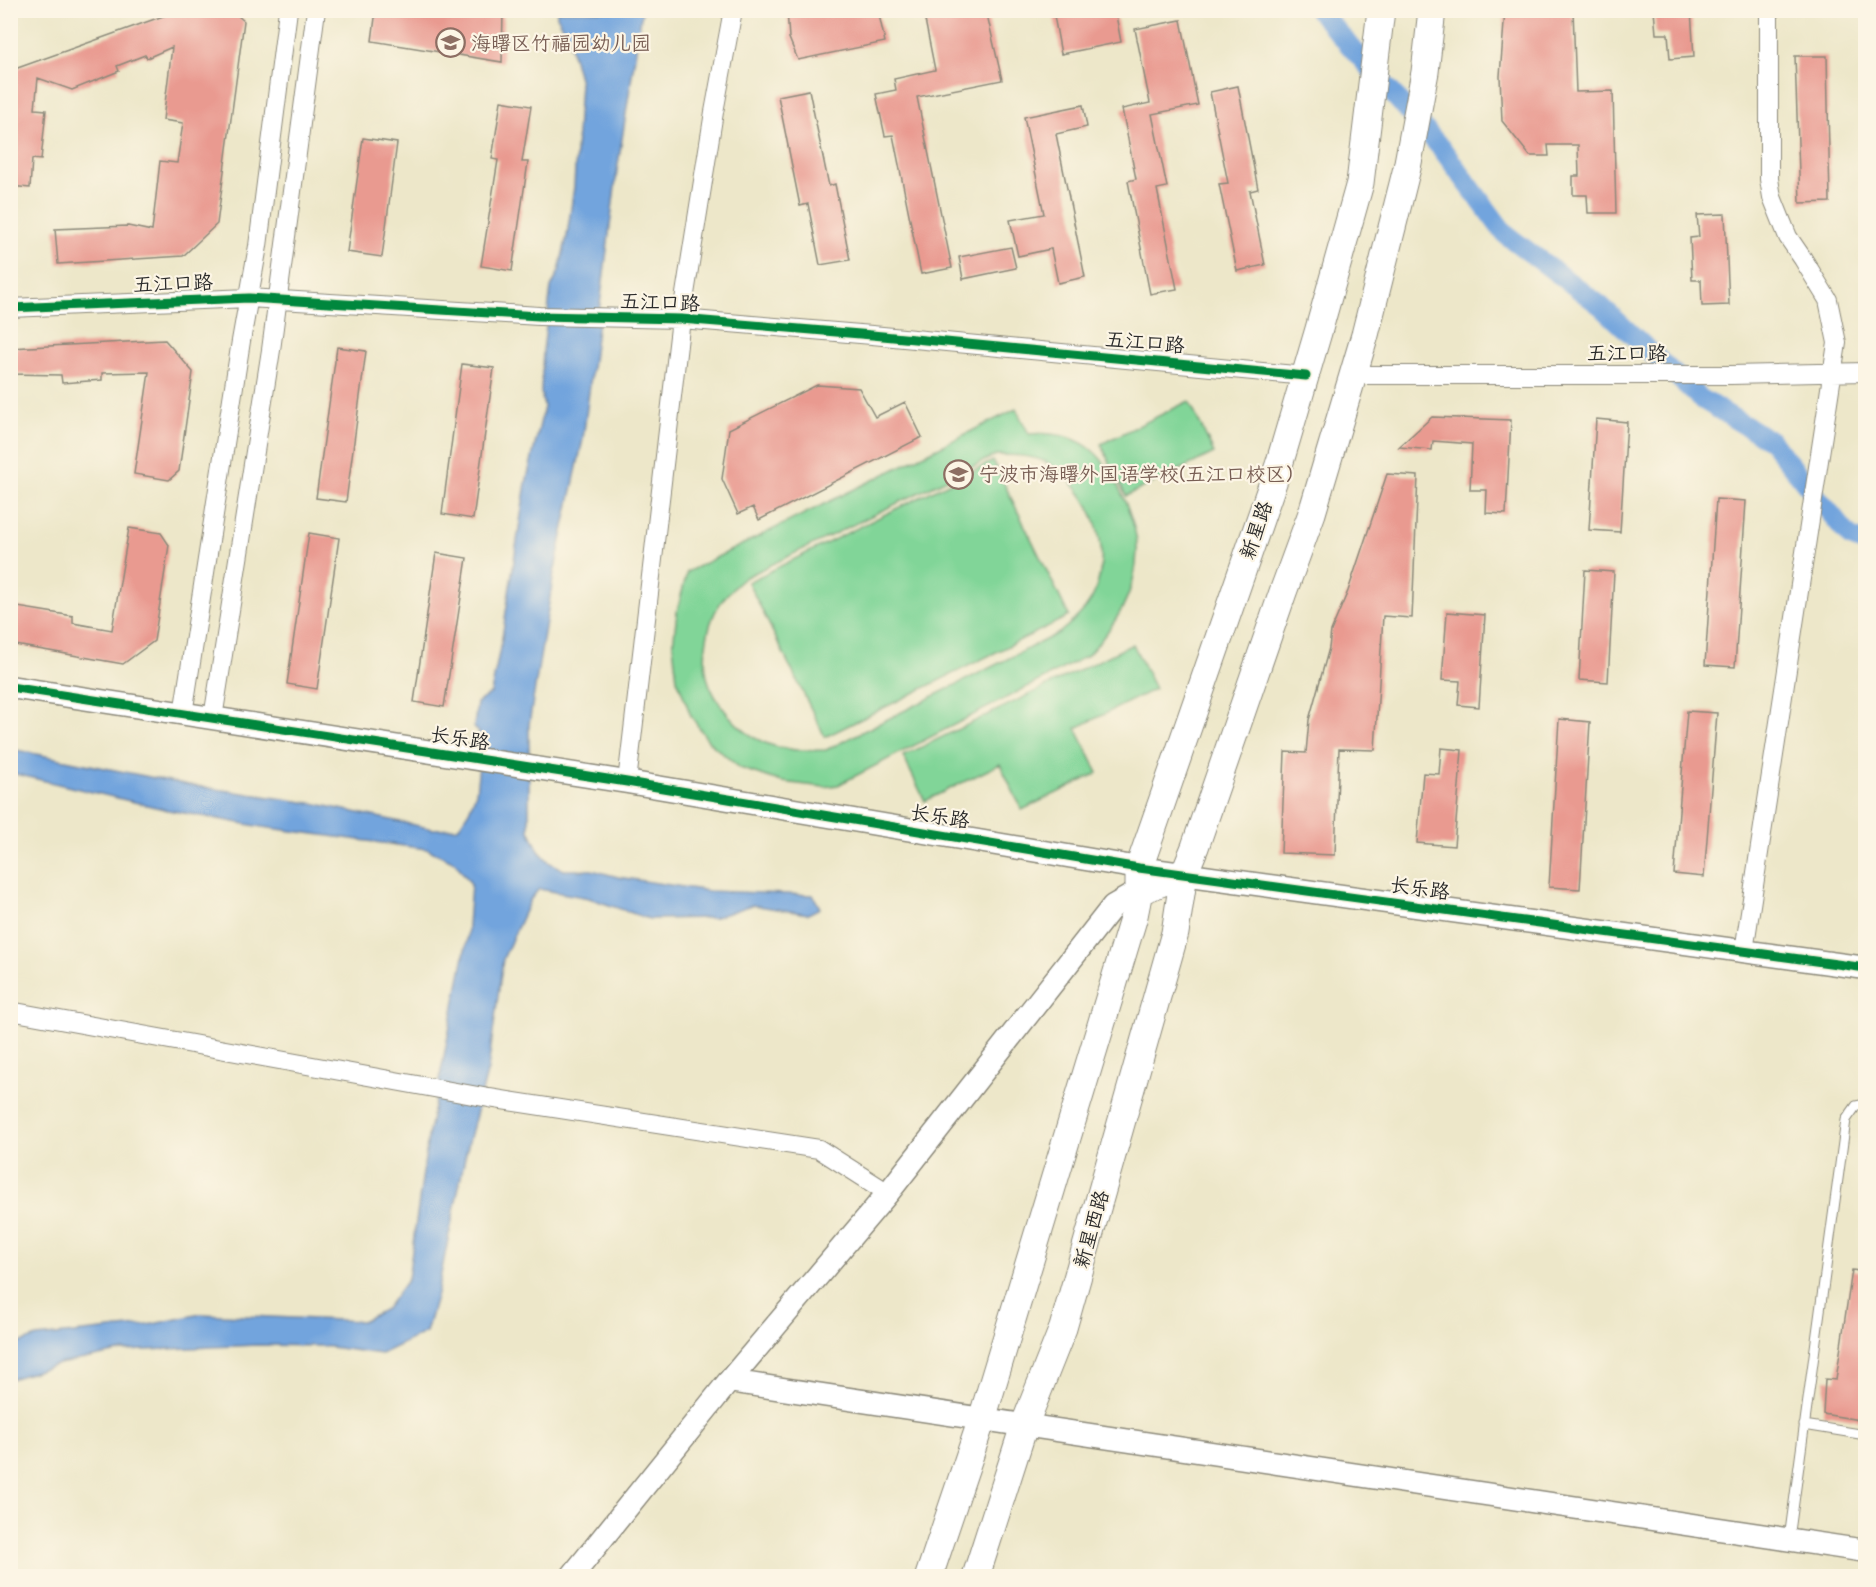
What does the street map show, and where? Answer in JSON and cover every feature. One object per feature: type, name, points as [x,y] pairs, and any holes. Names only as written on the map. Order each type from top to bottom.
[{"type":"main road","name":"新星西路","points":[[976,1576],[1024,1426],[1066,1317],[1176,933],[1184,874],[1312,513],[1365,335],[1407,168],[1425,72],[1432,10]]},
{"type":"main road","name":"新星路","points":[[1138,880],[1279,465],[1306,376],[1360,183],[1380,20]]},
{"type":"main road","points":[[929,1576],[982,1419],[1134,916],[1138,880],[1184,874]]},
{"type":"street","points":[[183,714],[258,246],[288,10]]},
{"type":"street","points":[[213,718],[278,300],[316,10]]},
{"type":"street","points":[[627,782],[681,319],[733,10]]},
{"type":"street","points":[[1744,951],[1837,344],[1828,300],[1788,237],[1772,198],[1769,179],[1769,10]]},
{"type":"street","name":"五江口路","points":[[10,308],[249,298],[539,316],[681,319],[1306,376]]},
{"type":"street","name":"五江口路","points":[[1353,375],[1731,375],[1866,372]]},
{"type":"street","name":"长乐路","points":[[10,687],[627,782],[1138,880]]},
{"type":"street","name":"长乐路","points":[[1184,874],[1866,968]]},
{"type":"street","points":[[572,1576],[729,1381],[888,1192],[1113,906],[1138,880]]},
{"type":"street","points":[[10,1011],[489,1098],[819,1149],[888,1192]]},
{"type":"street","points":[[729,1381],[1866,1551]]},
{"type":"lane","points":[[1789,1539],[1846,1120],[1856,1106],[1866,1104]]},
{"type":"lane","points":[[1804,1425],[1866,1435]]},
{"type":"green space","points":[[1189,401],[1214,453],[1126,496],[1101,444]]},
{"type":"green space","points":[[1016,409],[1029,434],[1065,437],[1092,450],[1102,460],[1127,506],[1137,545],[1136,567],[1128,595],[1115,621],[1087,656],[838,785],[824,787],[782,782],[740,768],[709,742],[691,716],[677,679],[673,646],[677,612],[687,572]],"holes":[[[996,455],[1028,457],[1050,464],[1074,485],[1092,513],[1100,540],[1101,568],[1093,596],[1078,616],[1059,633],[826,750],[794,750],[771,745],[754,737],[736,723],[715,696],[707,677],[705,662],[711,624],[716,611],[730,591],[744,578]]]},
{"type":"green space","points":[[993,461],[1069,616],[825,737],[748,582]]},
{"type":"green space","points":[[1133,644],[1155,689],[1076,728],[1098,773],[1022,810],[1000,764],[925,801],[903,756]]},
{"type":"water","points":[[557,11],[642,11],[617,171],[583,439],[554,573],[529,724],[529,830],[539,851],[550,863],[564,870],[592,870],[618,877],[709,891],[813,895],[820,908],[808,914],[752,905],[713,918],[649,919],[589,898],[539,889],[530,900],[503,959],[488,1069],[465,1157],[437,1294],[426,1332],[381,1354],[323,1346],[257,1345],[124,1351],[59,1364],[11,1379],[11,1346],[37,1337],[148,1325],[201,1314],[362,1321],[386,1309],[408,1279],[428,1137],[467,940],[471,884],[455,862],[427,849],[262,827],[168,810],[11,773],[11,749],[189,785],[317,804],[433,829],[458,828],[469,811],[476,793],[482,737],[474,728],[477,703],[491,693],[502,638],[526,483],[544,407],[541,392],[543,351],[551,288],[559,271],[567,236],[574,187],[580,82],[567,34],[557,16]]},
{"type":"building","points":[[180,10],[231,10],[244,21],[217,224],[183,256],[58,264],[55,229],[128,226],[152,231],[160,161],[177,163],[183,123],[163,120],[172,47],[147,58],[145,55],[117,66],[119,71],[72,90],[38,78],[35,109],[46,110],[41,160],[32,159],[30,188],[10,186],[10,75],[14,70],[12,70]]},
{"type":"building","points":[[376,10],[503,10],[502,62],[372,41]]},
{"type":"building","points":[[787,10],[878,10],[885,42],[798,60],[789,38]]},
{"type":"building","points":[[923,10],[986,10],[1002,80],[917,97],[952,268],[921,274],[893,135],[885,136],[876,94],[896,90],[894,79],[935,70]]},
{"type":"building","points":[[1053,10],[1115,10],[1121,42],[1061,54]]},
{"type":"building","points":[[1505,10],[1573,10],[1576,92],[1613,91],[1616,213],[1588,213],[1587,195],[1573,195],[1573,176],[1579,176],[1578,145],[1548,145],[1549,156],[1530,156],[1502,121],[1500,76]]},
{"type":"building","points":[[1654,10],[1691,10],[1694,57],[1670,59],[1668,34],[1656,34]]},
{"type":"building","points":[[1181,20],[1198,105],[1152,114],[1167,187],[1157,189],[1177,289],[1150,294],[1128,181],[1136,179],[1122,109],[1150,103],[1135,29]]},
{"type":"building","points":[[1795,56],[1827,56],[1830,202],[1800,203]]},
{"type":"building","points":[[1238,86],[1258,189],[1250,191],[1265,265],[1237,271],[1219,184],[1228,183],[1210,92]]},
{"type":"building","points":[[809,90],[829,186],[835,184],[850,260],[820,265],[808,204],[800,206],[778,96]]},
{"type":"building","points":[[501,101],[531,106],[522,162],[528,162],[512,271],[481,266],[498,160],[492,159]]},
{"type":"building","points":[[1083,105],[1087,127],[1056,134],[1085,277],[1058,283],[1051,249],[1018,256],[1010,220],[1044,214],[1024,117]]},
{"type":"building","points":[[363,138],[397,143],[382,257],[347,252]]},
{"type":"building","points":[[1725,214],[1729,305],[1702,306],[1701,280],[1692,280],[1690,238],[1699,237],[1697,215]]},
{"type":"building","points":[[1011,247],[1016,268],[963,279],[959,257]]},
{"type":"building","points":[[165,340],[193,372],[179,471],[169,480],[134,474],[149,372],[102,373],[102,380],[62,383],[61,375],[10,374],[10,348]]},
{"type":"building","points":[[337,347],[366,351],[346,502],[316,498]]},
{"type":"building","points":[[462,364],[494,368],[473,519],[442,514]]},
{"type":"building","points":[[817,385],[859,388],[875,417],[905,402],[922,437],[759,520],[753,507],[738,514],[722,479],[729,429]]},
{"type":"building","points":[[1432,417],[1511,420],[1506,514],[1486,513],[1487,490],[1470,490],[1472,444],[1433,441],[1432,450],[1399,447]]},
{"type":"building","points":[[1596,419],[1627,422],[1620,532],[1589,530]]},
{"type":"building","points":[[1387,474],[1418,476],[1412,618],[1383,616],[1375,750],[1339,749],[1335,855],[1281,853],[1285,752],[1306,753],[1309,720],[1329,648],[1331,631],[1348,591]]},
{"type":"building","points":[[1716,499],[1746,501],[1735,667],[1705,665]]},
{"type":"building","points":[[129,528],[161,533],[169,545],[154,641],[123,664],[10,644],[10,614],[17,615],[18,607],[73,616],[73,623],[112,630]]},
{"type":"building","points":[[309,533],[339,538],[317,689],[287,684]]},
{"type":"building","points":[[436,553],[467,558],[444,707],[414,702]]},
{"type":"building","points":[[1585,570],[1614,572],[1608,682],[1579,680]]},
{"type":"building","points":[[1447,612],[1485,615],[1479,707],[1458,705],[1460,681],[1442,680]]},
{"type":"building","points":[[1687,711],[1717,713],[1704,877],[1674,874]]},
{"type":"building","points":[[1559,719],[1590,722],[1580,889],[1549,887]]},
{"type":"building","points":[[1441,748],[1462,750],[1454,846],[1417,843],[1423,773],[1439,774]]},
{"type":"building","points":[[1852,1270],[1866,1272],[1866,1421],[1823,1414],[1825,1379],[1836,1380]]},
{"type":"waterway","points":[[1318,10],[1442,149],[1505,234],[1601,306],[1700,398],[1771,441],[1850,537],[1866,543]]},
{"type":"cycle path","points":[[10,308],[249,298],[539,316],[681,319],[1306,376]]},
{"type":"cycle path","points":[[10,687],[627,782],[1139,868],[1866,968]]},
{"type":"place","name":"海曙区竹福园幼儿园","points":[[450,43]]},
{"type":"place","name":"宁波市海曙外国语学校(五江口校区)","points":[[958,474]]}]
